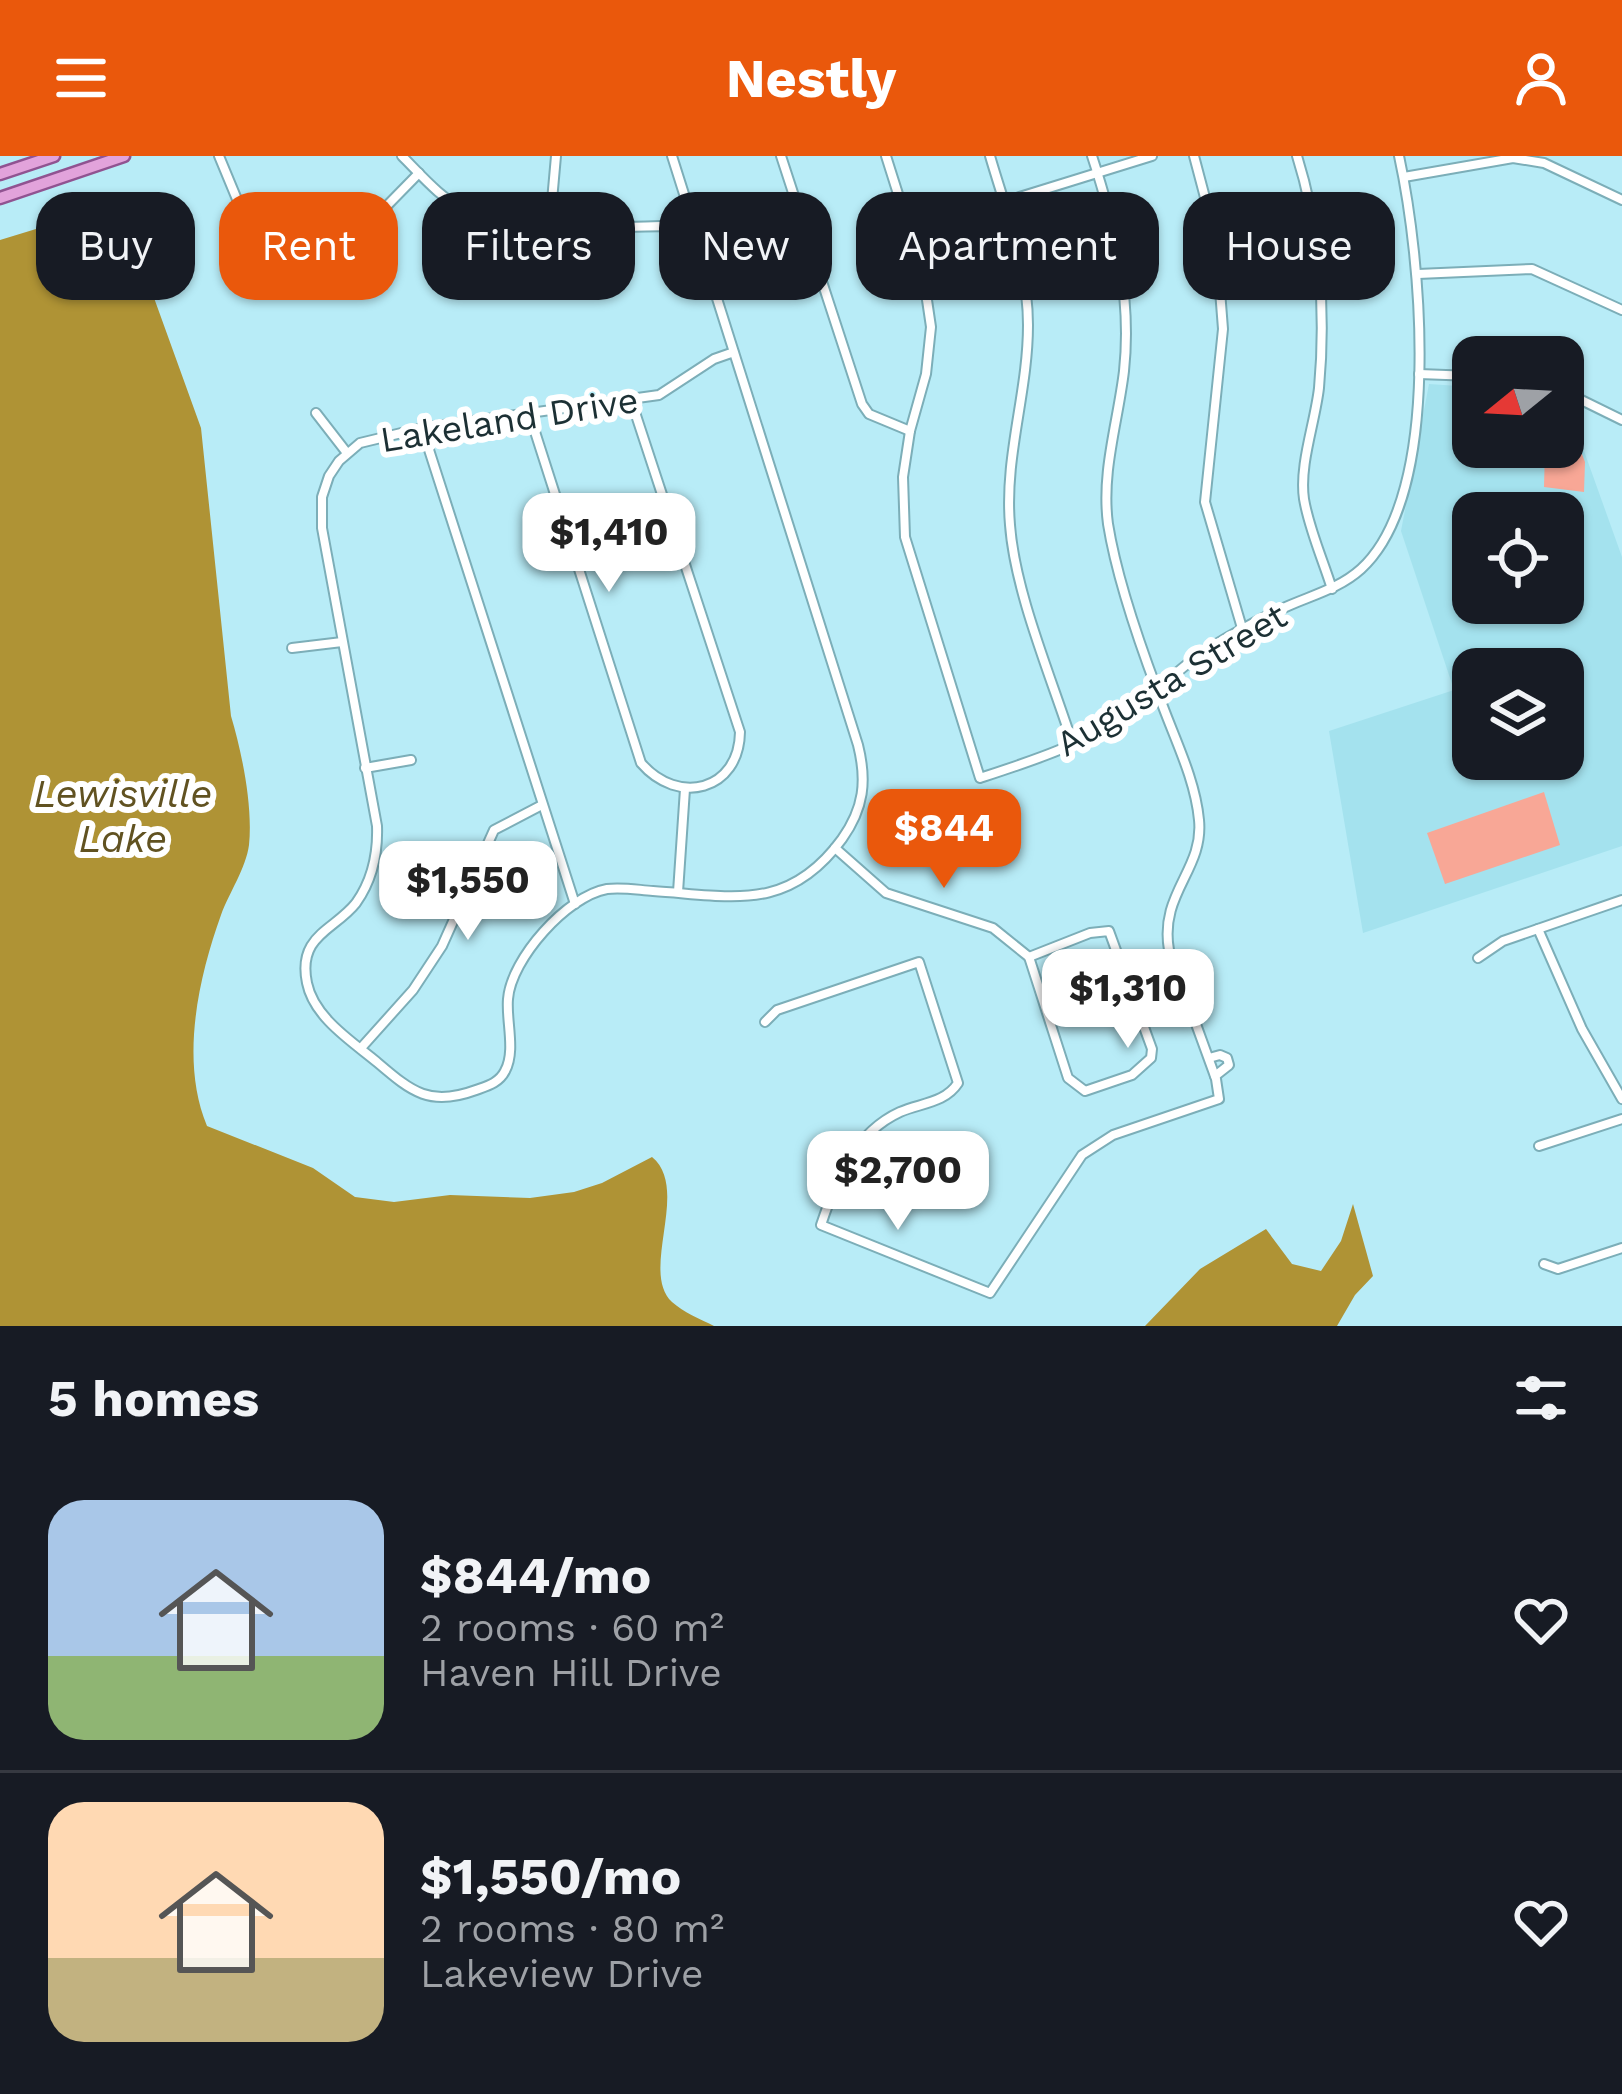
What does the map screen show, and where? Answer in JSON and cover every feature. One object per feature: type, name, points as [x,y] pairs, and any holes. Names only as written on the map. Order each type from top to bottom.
[{"type":"main road","points":[[0,174],[54,156]]},
{"type":"main road","points":[[0,198],[124,156]]},
{"type":"street","points":[[219,156],[234,192]]},
{"type":"street","points":[[402,156],[440,192]]},
{"type":"street","points":[[553,192],[556,156]]},
{"type":"street","points":[[672,156],[684,192]]},
{"type":"street","points":[[782,156],[862,404],[869,414],[910,430],[926,374],[931,327],[927,300]]},
{"type":"street","points":[[886,156],[898,192]]},
{"type":"street","points":[[989,156],[1000,192]]},
{"type":"street","points":[[765,1022],[777,1010],[919,962],[958,1083],[946,1096],[881,1122],[860,1141],[848,1158],[821,1226],[991,1293],[1082,1155],[1113,1135],[1219,1099],[1166,931],[1167,913],[1198,843],[1197,803],[1156,689],[1112,542],[1106,503],[1124,367],[1125,312],[1120,251],[1092,156]]},
{"type":"street","points":[[1034,192],[1152,156]]},
{"type":"street","points":[[1195,156],[1216,239],[1223,306],[1223,355],[1205,502],[1242,628]]},
{"type":"street","points":[[1297,156],[1313,228],[1321,324],[1319,386],[1304,499],[1332,589]]},
{"type":"street","name":"Augusta Street","points":[[910,430],[902,505],[905,537],[980,778],[1073,745],[1133,710],[1199,655],[1242,628],[1332,589],[1372,558],[1397,515],[1419,374],[1418,274],[1400,156]]},
{"type":"street","points":[[1404,177],[1513,158],[1544,163],[1622,200]]},
{"type":"street","points":[[398,194],[419,173]]},
{"type":"street","points":[[1418,274],[1532,269],[1622,310]]},
{"type":"street","points":[[316,413],[347,453],[329,476],[321,508],[378,853],[355,904],[313,944],[306,973],[313,1001],[406,1087],[430,1098],[472,1092],[501,1078],[509,1061],[508,1000],[514,969],[575,904],[607,890],[739,897],[781,891],[835,848],[858,812],[864,766],[718,300]]},
{"type":"street","points":[[1025,300],[1027,359],[1008,477],[1010,531],[1018,574],[1073,745]]},
{"type":"street","name":"Lakeland Drive","points":[[347,453],[368,440],[422,428],[668,392],[714,359],[734,352]]},
{"type":"street","points":[[1419,374],[1452,375]]},
{"type":"street","points":[[529,413],[641,763],[667,786],[685,789],[723,774],[737,753],[740,732],[631,400]]},
{"type":"street","points":[[1584,401],[1622,420]]},
{"type":"street","points":[[422,428],[575,904]]},
{"type":"street","points":[[292,648],[342,641]]},
{"type":"street","points":[[365,769],[411,760]]},
{"type":"street","points":[[678,892],[685,789]]},
{"type":"street","points":[[361,1048],[413,990],[442,946],[494,830],[540,806]]},
{"type":"street","points":[[835,848],[886,893],[993,928],[1029,957],[1068,1078],[1076,1087],[1095,1089],[1145,1065],[1152,1049],[1109,931],[1090,933],[1029,957]]},
{"type":"street","points":[[1478,958],[1503,940],[1622,900]]},
{"type":"street","points":[[1538,929],[1582,1029],[1622,1099]]},
{"type":"street","points":[[1209,1058],[1220,1054],[1227,1058],[1225,1072],[1215,1076]]},
{"type":"street","points":[[1538,1147],[1622,1119]]},
{"type":"street","points":[[1544,1264],[1558,1269],[1622,1249]]},
{"type":"shaded area","points":[[1429,384],[1452,386],[1452,468],[1584,468],[1584,451],[1622,557],[1622,846],[1363,933],[1329,731],[1452,691],[1452,780],[1584,780],[1584,648],[1452,648],[1452,684],[1401,531]]},
{"type":"shaded area","points":[[1584,459],[1585,462],[1584,492],[1544,487],[1544,468],[1584,468]]},
{"type":"shaded area","points":[[1544,792],[1560,845],[1445,884],[1427,833]]},
{"type":"water","name":"Lewisville Lake","points":[[36,229],[36,300],[155,300],[201,428],[231,716],[246,780],[250,830],[244,863],[213,940],[195,1020],[195,1075],[207,1126],[313,1168],[355,1197],[394,1202],[450,1195],[530,1198],[574,1192],[652,1157],[663,1171],[667,1189],[660,1271],[663,1288],[676,1306],[714,1326],[0,1326],[0,240]]},
{"type":"water","points":[[1353,1204],[1373,1276],[1337,1326],[1145,1326],[1200,1269],[1266,1229],[1292,1264],[1321,1271],[1341,1241]]}]
